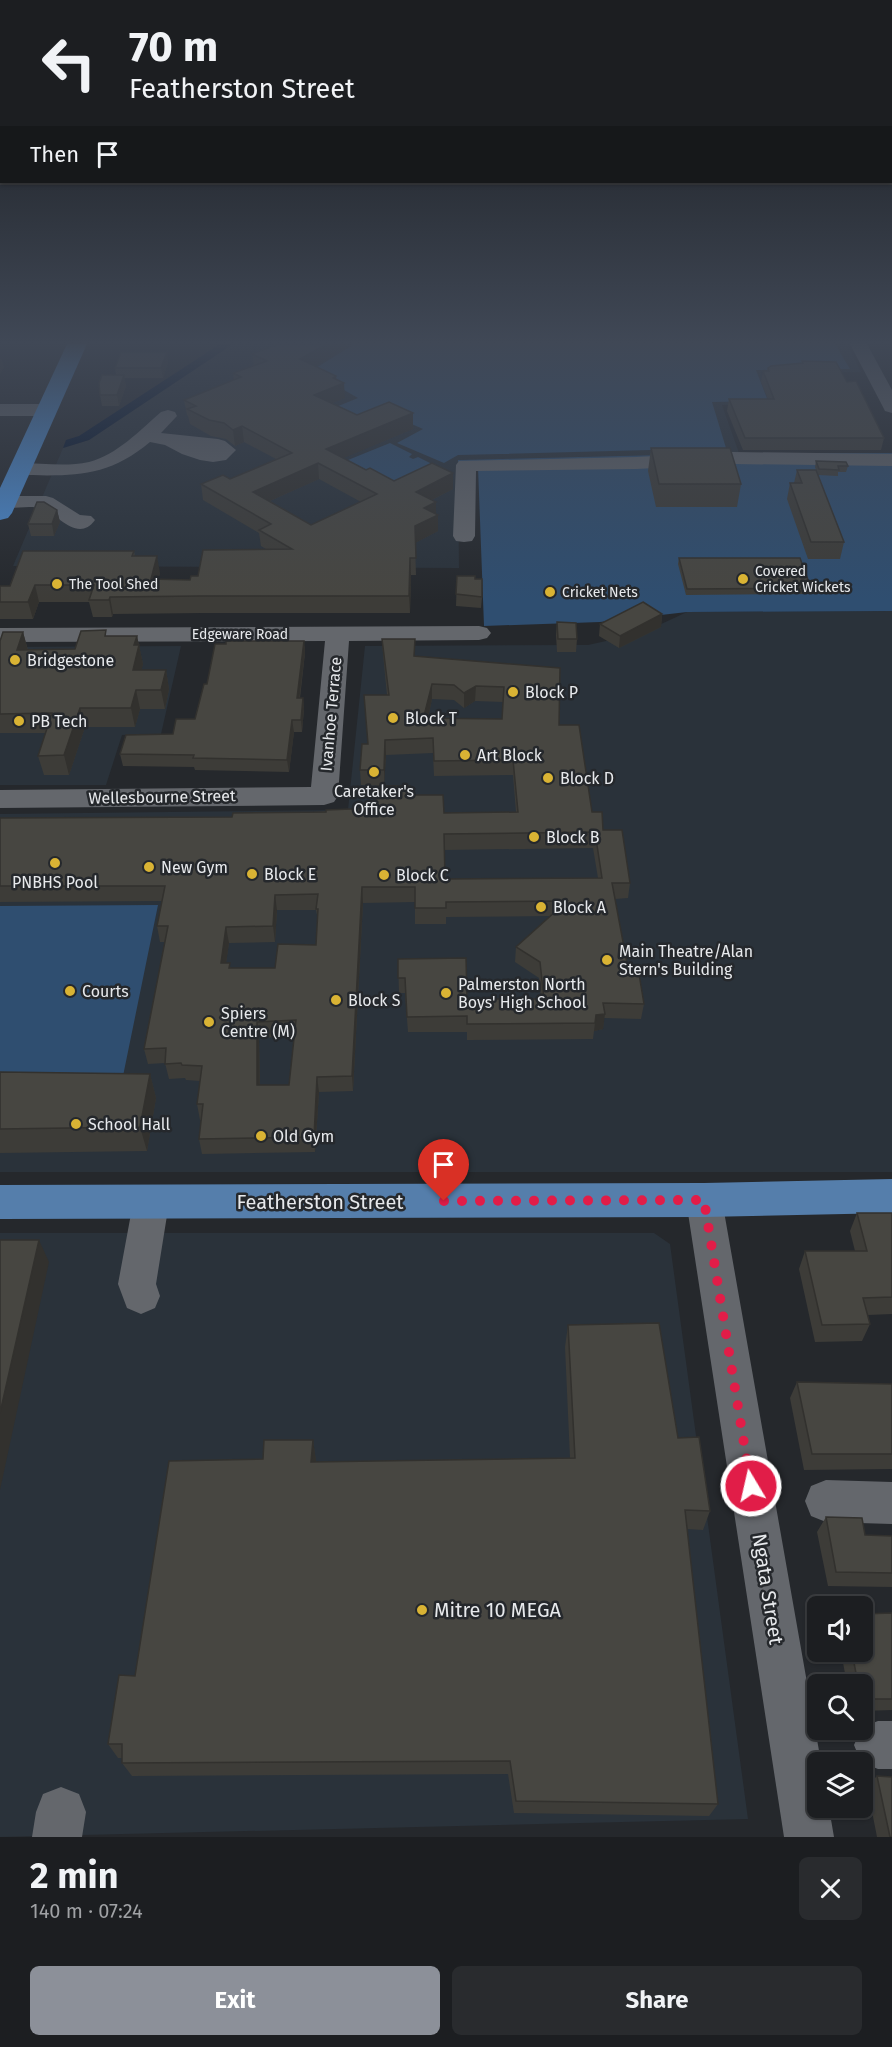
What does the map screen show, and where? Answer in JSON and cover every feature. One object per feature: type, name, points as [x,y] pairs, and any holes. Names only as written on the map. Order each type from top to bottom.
[{"type":"highway","points":[[2,508],[37,430]]},
{"type":"main road","name":"Featherston Street","points":[[0,1202],[704,1200],[892,1196]]},
{"type":"street","points":[[2,508],[62,500],[111,470],[152,430]]},
{"type":"street","points":[[146,435],[172,441]]},
{"type":"street","points":[[465,536],[466,465],[636,464],[733,458],[892,460]]},
{"type":"street","points":[[20,469],[111,470]]},
{"type":"street","points":[[62,500],[78,523],[84,520]]},
{"type":"street","name":"Ivanhoe Terrace","points":[[324,796],[338,633]]},
{"type":"street","name":"Edgeware Road","points":[[0,635],[479,633]]},
{"type":"street","name":"Wellesbourne Street","points":[[0,799],[324,796]]},
{"type":"street","name":"Ngata Street","points":[[704,1200],[809,1837]]},
{"type":"street","points":[[141,1296],[137,1284],[151,1203]]},
{"type":"street","points":[[825,1501],[892,1503]]},
{"type":"shaded area","points":[[89,430],[104,430],[89,440],[63,448],[66,440]]},
{"type":"shaded area","points":[[104,430],[731,430],[739,453],[458,460],[459,568],[13,566],[63,448],[89,440]]},
{"type":"shaded area","points":[[422,430],[720,430],[726,448],[458,455],[444,463],[397,443]]},
{"type":"shaded area","points":[[390,443],[412,454],[409,457],[413,459],[418,457],[440,468],[401,488],[348,460]]},
{"type":"shaded area","points":[[739,453],[892,453],[892,611],[687,612],[600,622],[484,626],[478,467],[458,465],[458,460]]},
{"type":"shaded area","name":"Palmerston North Boys' High School","points":[[892,611],[892,1172],[0,1172],[0,814],[348,810],[365,646],[588,645],[642,633],[687,612]]},
{"type":"shaded area","points":[[181,646],[161,734],[122,735],[106,785],[0,785],[0,647]]},
{"type":"shaded area","name":"Courts","points":[[158,905],[123,1076],[0,1077],[0,906]]},
{"type":"shaded area","points":[[0,1233],[654,1233],[670,1244],[748,1819],[0,1837]]},
{"type":"building","points":[[249,430],[373,430],[326,449],[366,470],[370,468],[394,481],[432,463],[453,473],[416,492],[436,502],[424,508],[438,515],[415,526],[416,558],[410,558],[409,596],[110,597],[109,600],[89,600],[94,585],[35,585],[28,602],[0,602],[0,586],[10,586],[23,551],[134,551],[132,556],[157,556],[151,579],[190,580],[191,576],[198,576],[203,550],[292,549],[259,530],[271,524],[201,484],[223,475],[230,479],[292,453]],"holes":[[[318,463],[377,494],[311,525],[253,492]]]},
{"type":"building","points":[[742,430],[880,430],[884,438],[745,438]]},
{"type":"building","points":[[651,448],[730,448],[741,484],[659,484]]},
{"type":"building","points":[[816,461],[846,462],[848,466],[838,466],[839,470],[819,469]]},
{"type":"building","points":[[797,470],[816,470],[844,542],[811,542],[790,483],[802,483]]},
{"type":"building","points":[[37,502],[44,502],[57,510],[52,524],[28,524]]},
{"type":"building","name":"Covered Cricket Wickets","points":[[679,558],[800,558],[811,588],[687,589]]},
{"type":"building","points":[[457,576],[475,576],[475,579],[482,579],[482,597],[456,594]]},
{"type":"building","points":[[643,602],[662,614],[620,636],[600,624]]},
{"type":"building","points":[[557,622],[576,623],[577,639],[558,639]]},
{"type":"building","points":[[106,630],[105,636],[137,636],[134,645],[139,645],[133,670],[166,670],[161,690],[136,690],[131,708],[80,708],[64,755],[38,756],[52,713],[0,714],[0,641],[3,632],[23,632],[17,650],[75,649],[81,631]]},
{"type":"building","points":[[382,639],[415,639],[414,656],[560,668],[559,725],[579,725],[592,812],[602,812],[603,830],[622,830],[630,883],[612,883],[629,974],[639,974],[644,1004],[603,1003],[605,1014],[596,1015],[595,1023],[467,1024],[467,1016],[407,1017],[405,978],[398,978],[398,959],[466,958],[467,999],[544,999],[540,962],[516,947],[567,901],[446,902],[446,908],[415,908],[415,887],[362,887],[352,1076],[317,1077],[314,1137],[199,1139],[203,1104],[197,1104],[202,1066],[182,1065],[181,1063],[165,1064],[166,1048],[144,1049],[168,926],[157,926],[165,886],[0,886],[0,818],[232,817],[233,813],[326,812],[326,810],[376,808],[378,786],[410,786],[411,795],[443,795],[444,813],[518,812],[513,760],[434,761],[433,738],[385,740],[384,770],[360,770],[362,744],[368,744],[364,695],[389,695]],"holes":[[[432,684],[454,685],[464,693],[476,686],[504,687],[502,719],[421,718],[424,716]],[[595,832],[602,878],[445,879],[444,834]],[[318,894],[316,945],[278,944],[275,968],[229,968],[230,963],[221,963],[226,927],[273,926],[275,895]],[[296,1020],[289,1085],[257,1085],[257,1022]]]},
{"type":"building","points":[[226,641],[304,641],[297,698],[303,698],[301,720],[292,720],[287,760],[120,754],[126,735],[173,734],[176,719],[195,719],[204,684],[207,684],[215,644],[226,644]]},
{"type":"building","points":[[0,1072],[150,1074],[140,1127],[0,1129]]},
{"type":"building","points":[[857,1213],[892,1213],[892,1297],[863,1298],[870,1324],[822,1325],[805,1251],[867,1251]]},
{"type":"building","points":[[0,1240],[39,1240],[0,1413]]},
{"type":"building","name":"Mitre 10 MEGA","points":[[659,1323],[678,1438],[699,1437],[710,1511],[685,1510],[718,1804],[516,1801],[510,1761],[122,1763],[122,1744],[108,1744],[119,1675],[135,1676],[169,1461],[263,1459],[264,1440],[313,1440],[311,1462],[575,1458],[568,1325]]},
{"type":"building","points":[[797,1382],[892,1384],[892,1454],[812,1454]]},
{"type":"building","points":[[826,1517],[862,1518],[865,1535],[892,1536],[892,1573],[836,1572]]},
{"type":"building","points":[[892,1613],[892,1699],[873,1699],[873,1674],[856,1674],[854,1662],[873,1662],[873,1614]]},
{"type":"building","points":[[877,1776],[892,1777],[892,1837],[890,1837]]},
{"type":"place","name":"Covered Cricket Wickets","points":[[743,579]]},
{"type":"place","name":"The Tool Shed","points":[[57,584]]},
{"type":"place","name":"Cricket Nets","points":[[550,592]]},
{"type":"place","name":"Bridgestone","points":[[15,660]]},
{"type":"place","name":"Block P","points":[[513,692]]},
{"type":"place","name":"Block T","points":[[393,718]]},
{"type":"place","name":"PB Tech","points":[[19,721]]},
{"type":"place","name":"Art Block","points":[[465,755]]},
{"type":"place","name":"Caretaker's Office","points":[[374,772]]},
{"type":"place","name":"Block D","points":[[548,778]]},
{"type":"place","name":"Block B","points":[[534,837]]},
{"type":"place","name":"PNBHS Pool","points":[[55,863]]},
{"type":"place","name":"New Gym","points":[[149,867]]},
{"type":"place","name":"Block E","points":[[252,874]]},
{"type":"place","name":"Block C","points":[[384,875]]},
{"type":"place","name":"Block A","points":[[541,907]]},
{"type":"place","name":"Main Theatre/Alan Stern's Building","points":[[607,960]]},
{"type":"place","name":"Courts","points":[[70,991]]},
{"type":"place","name":"Palmerston North Boys' High School","points":[[446,993]]},
{"type":"place","name":"Block S","points":[[336,1000]]},
{"type":"place","name":"Spiers Centre (M)","points":[[209,1022]]},
{"type":"place","name":"School Hall","points":[[76,1124]]},
{"type":"place","name":"Old Gym","points":[[261,1136]]},
{"type":"place","name":"Mitre 10 MEGA","points":[[422,1610]]},
{"type":"route","points":[[444,1201],[704,1200],[751,1486]]}]
